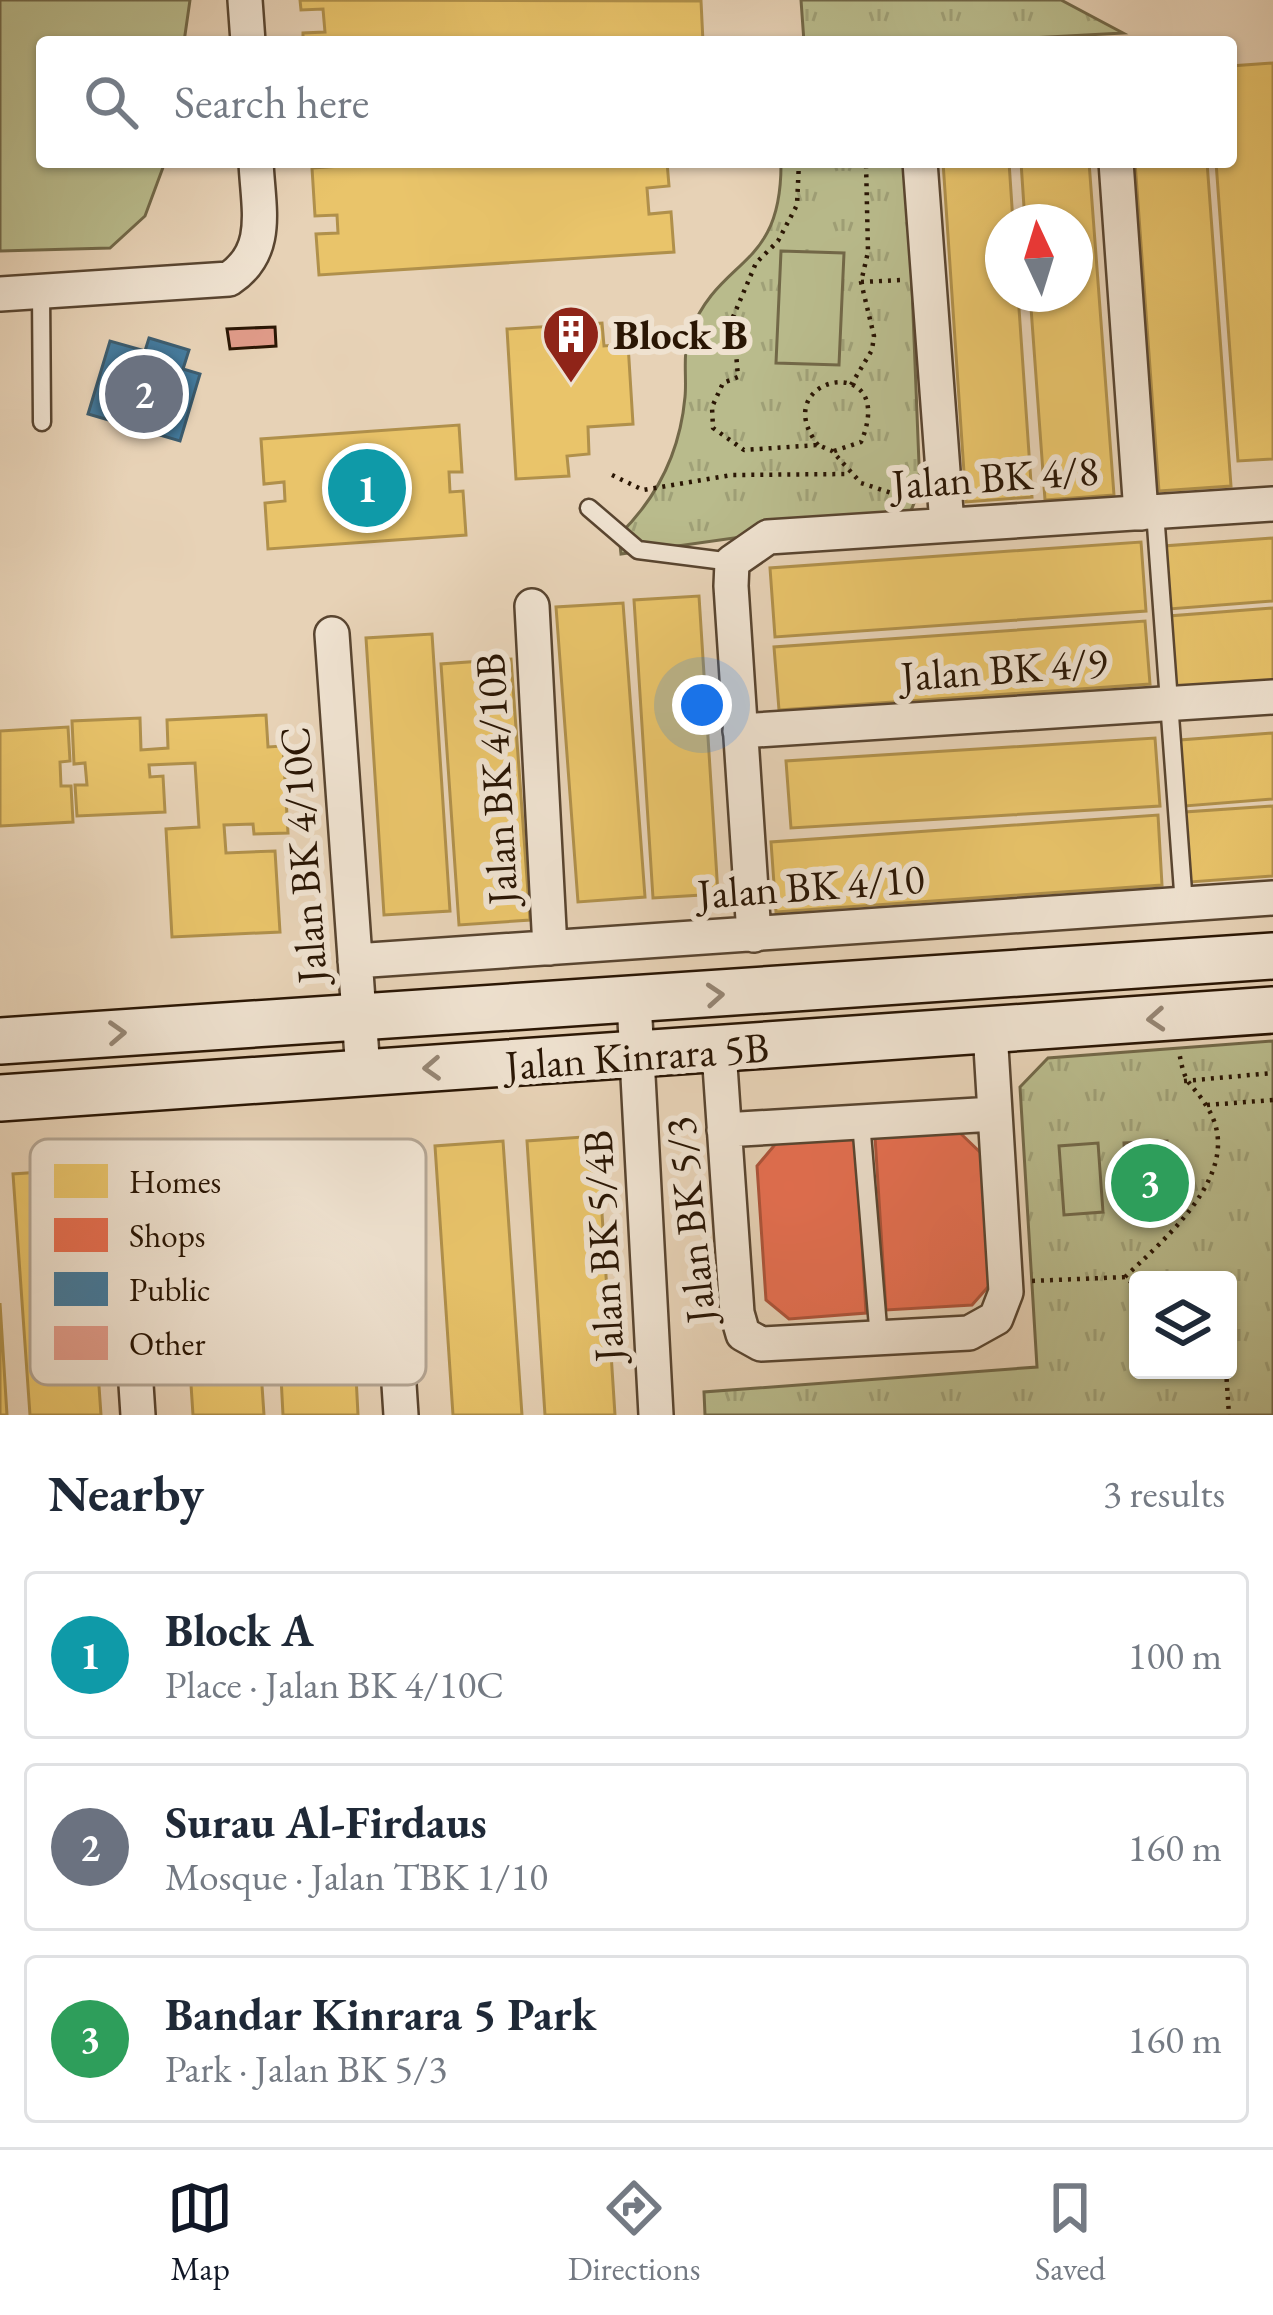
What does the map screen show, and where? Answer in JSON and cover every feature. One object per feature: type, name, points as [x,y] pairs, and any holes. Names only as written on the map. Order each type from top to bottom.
[{"type":"street","points":[[245,0],[248,36]]},
{"type":"street","points":[[0,294],[229,278],[250,265],[260,243],[256,168]]},
{"type":"street","points":[[920,168],[944,525]]},
{"type":"street","points":[[1117,168],[1148,512]]},
{"type":"street","name":"Jalan BK 4/8","points":[[732,562],[769,537],[1273,504]]},
{"type":"street","points":[[732,562],[754,935]]},
{"type":"street","name":"Jalan BK 4/10B","points":[[532,606],[550,948]]},
{"type":"street","name":"Jalan BK 4/10C","points":[[332,634],[363,1071]]},
{"type":"street","name":"Jalan BK 4/9","points":[[740,731],[1273,697]]},
{"type":"street","name":"Jalan BK 4/10","points":[[356,961],[1273,898]]},
{"type":"street","name":"Jalan Kinrara 5B","points":[[0,1041],[1273,956]]},
{"type":"street","name":"Jalan BK 5/4B","points":[[634,1001],[656,1415]]},
{"type":"street","name":"Jalan Kinrara 5B","points":[[0,1098],[363,1071],[638,1058],[1273,1010]]},
{"type":"street","name":"Jalan BK 5/3","points":[[719,1052],[742,1334],[761,1344],[969,1333],[983,1328],[1003,1306],[990,1031]]},
{"type":"street","points":[[724,1130],[994,1114]]},
{"type":"street","points":[[136,1385],[138,1415]]},
{"type":"street","points":[[399,1385],[401,1415]]},
{"type":"lane","points":[[41,292],[42,422]]},
{"type":"lane","points":[[589,508],[638,550],[732,562]]},
{"type":"lane","points":[[1148,512],[1184,905]]},
{"type":"lane","points":[[860,1122],[879,1339]]},
{"type":"path","points":[[799,168],[797,205],[778,242],[756,263],[733,317],[738,377],[723,383],[712,407],[713,428],[744,451],[818,445],[832,452],[848,474]]},
{"type":"path","points":[[851,385],[872,350],[874,336],[861,282],[868,252],[866,168]]},
{"type":"path","points":[[861,282],[908,280]]},
{"type":"path","points":[[818,445],[805,422],[807,403],[815,389],[831,380],[851,385],[866,396],[871,413],[867,428],[861,442],[832,452]]},
{"type":"path","points":[[612,475],[643,490],[732,476],[848,474],[902,496],[944,525]]},
{"type":"path","points":[[1032,1281],[1125,1277],[1197,1205],[1212,1177],[1213,1124],[1207,1105],[1184,1081],[1178,1048]]},
{"type":"path","points":[[1184,1081],[1273,1073]]},
{"type":"path","points":[[1207,1105],[1273,1100]]},
{"type":"path","points":[[1125,1277],[1129,1280]]},
{"type":"path","points":[[1227,1379],[1229,1415]]},
{"type":"green space","points":[[0,0],[190,0],[185,36],[36,36],[36,168],[163,168],[145,216],[110,248],[0,251]]},
{"type":"green space","points":[[801,0],[1061,0],[1123,33],[1068,36],[804,36]]},
{"type":"green space","points":[[781,168],[907,168],[920,489],[910,513],[621,554],[619,535],[656,489],[678,436],[690,333],[717,289],[761,243],[779,197]]},
{"type":"green space","points":[[781,251],[844,253],[839,365],[776,363]]},
{"type":"green space","points":[[1273,1041],[1273,1415],[705,1415],[704,1392],[1037,1367],[1020,1087],[1048,1058]]},
{"type":"green space","points":[[1167,1141],[1171,1207],[1127,1210],[1124,1143]]},
{"type":"green space","points":[[1098,1143],[1103,1212],[1064,1215],[1059,1146]]},
{"type":"building: Homes","points":[[300,0],[701,1],[703,36],[303,36],[325,32],[323,9],[301,10]]},
{"type":"building: Homes","points":[[1273,63],[1273,459],[1238,461],[1216,168],[1237,168],[1237,66]]},
{"type":"building: Homes","points":[[312,168],[668,168],[669,186],[647,188],[649,214],[671,212],[674,252],[319,275],[316,234],[338,233],[337,215],[315,216]]},
{"type":"building: Homes","points":[[943,168],[1009,168],[1012,204],[985,204],[985,312],[1019,312],[1032,497],[966,502]]},
{"type":"building: Homes","points":[[1021,168],[1089,168],[1092,204],[1024,204]]},
{"type":"building: Homes","points":[[1135,168],[1207,168],[1231,486],[1159,491]]},
{"type":"building: Homes","points":[[1093,215],[1114,495],[1045,500],[1031,312],[1093,312]]},
{"type":"building: Homes","name":"Block B","points":[[602,323],[604,346],[628,344],[633,424],[588,427],[589,454],[567,456],[569,476],[516,479],[507,329]]},
{"type":"building: Homes","points":[[459,425],[462,472],[449,472],[450,492],[463,491],[466,535],[268,549],[265,503],[285,501],[284,482],[264,484],[261,439]]},
{"type":"building: Homes","points":[[1273,538],[1273,601],[1169,609],[1164,546]]},
{"type":"building: Homes","points":[[1141,542],[1146,611],[775,637],[770,568]]},
{"type":"building: Homes","points":[[699,596],[718,894],[653,898],[634,600]]},
{"type":"building: Homes","points":[[623,603],[645,897],[578,902],[556,607]]},
{"type":"building: Homes","points":[[1273,608],[1273,682],[1174,689],[1169,616]]},
{"type":"building: Homes","points":[[1145,621],[1150,684],[779,710],[774,647]]},
{"type":"building: Homes","points":[[432,634],[450,911],[384,915],[366,638]]},
{"type":"building: Homes","points":[[511,659],[530,920],[459,925],[441,664]]},
{"type":"building: Homes","points":[[266,715],[268,747],[283,746],[288,833],[254,834],[253,824],[224,825],[226,853],[275,851],[280,932],[172,937],[166,829],[199,827],[195,763],[149,765],[150,777],[163,776],[165,812],[77,816],[75,785],[87,785],[85,763],[74,764],[72,721],[140,718],[141,750],[168,748],[167,720]]},
{"type":"building: Homes","points":[[68,727],[70,761],[60,762],[61,786],[71,786],[73,822],[0,826],[0,731]]},
{"type":"building: Homes","points":[[1273,733],[1273,799],[1185,806],[1180,740]]},
{"type":"building: Homes","points":[[1155,738],[1160,806],[791,828],[786,761]]},
{"type":"building: Homes","points":[[1273,806],[1273,876],[1190,882],[1185,812]]},
{"type":"building: Homes","points":[[1158,815],[1162,885],[776,912],[771,842]]},
{"type":"building: Homes","points":[[597,1136],[615,1415],[545,1415],[527,1141]]},
{"type":"building: Homes","points":[[503,1141],[522,1415],[453,1415],[435,1146]]},
{"type":"building: Homes","points":[[30,1173],[30,1385],[99,1385],[101,1415],[30,1415],[13,1174]]},
{"type":"building: Homes","points":[[0,1303],[7,1415],[0,1415]]},
{"type":"building: Homes","points":[[191,1385],[262,1385],[264,1415],[193,1415]]},
{"type":"building: Homes","points":[[281,1385],[356,1385],[358,1415],[283,1415]]},
{"type":"building: Shops","points":[[958,1131],[984,1156],[995,1279],[972,1305],[886,1310],[875,1137]]},
{"type":"building: Shops","points":[[856,1137],[866,1313],[789,1319],[766,1300],[757,1166],[778,1141]]},
{"type":"building: Public","points":[[149,338],[189,350],[183,369],[200,374],[180,441],[88,414],[110,341],[145,351]]},
{"type":"building: Other","points":[[275,327],[276,346],[230,349],[227,329]]},
{"type":"place","name":"Block B","points":[[571,385]]},
{"type":"place","name":"Surau Al-Firdaus","points":[[144,394]]},
{"type":"place","name":"Block A","points":[[367,488]]},
{"type":"place","name":"Bandar Kinrara 5 Park","points":[[1150,1183]]}]
